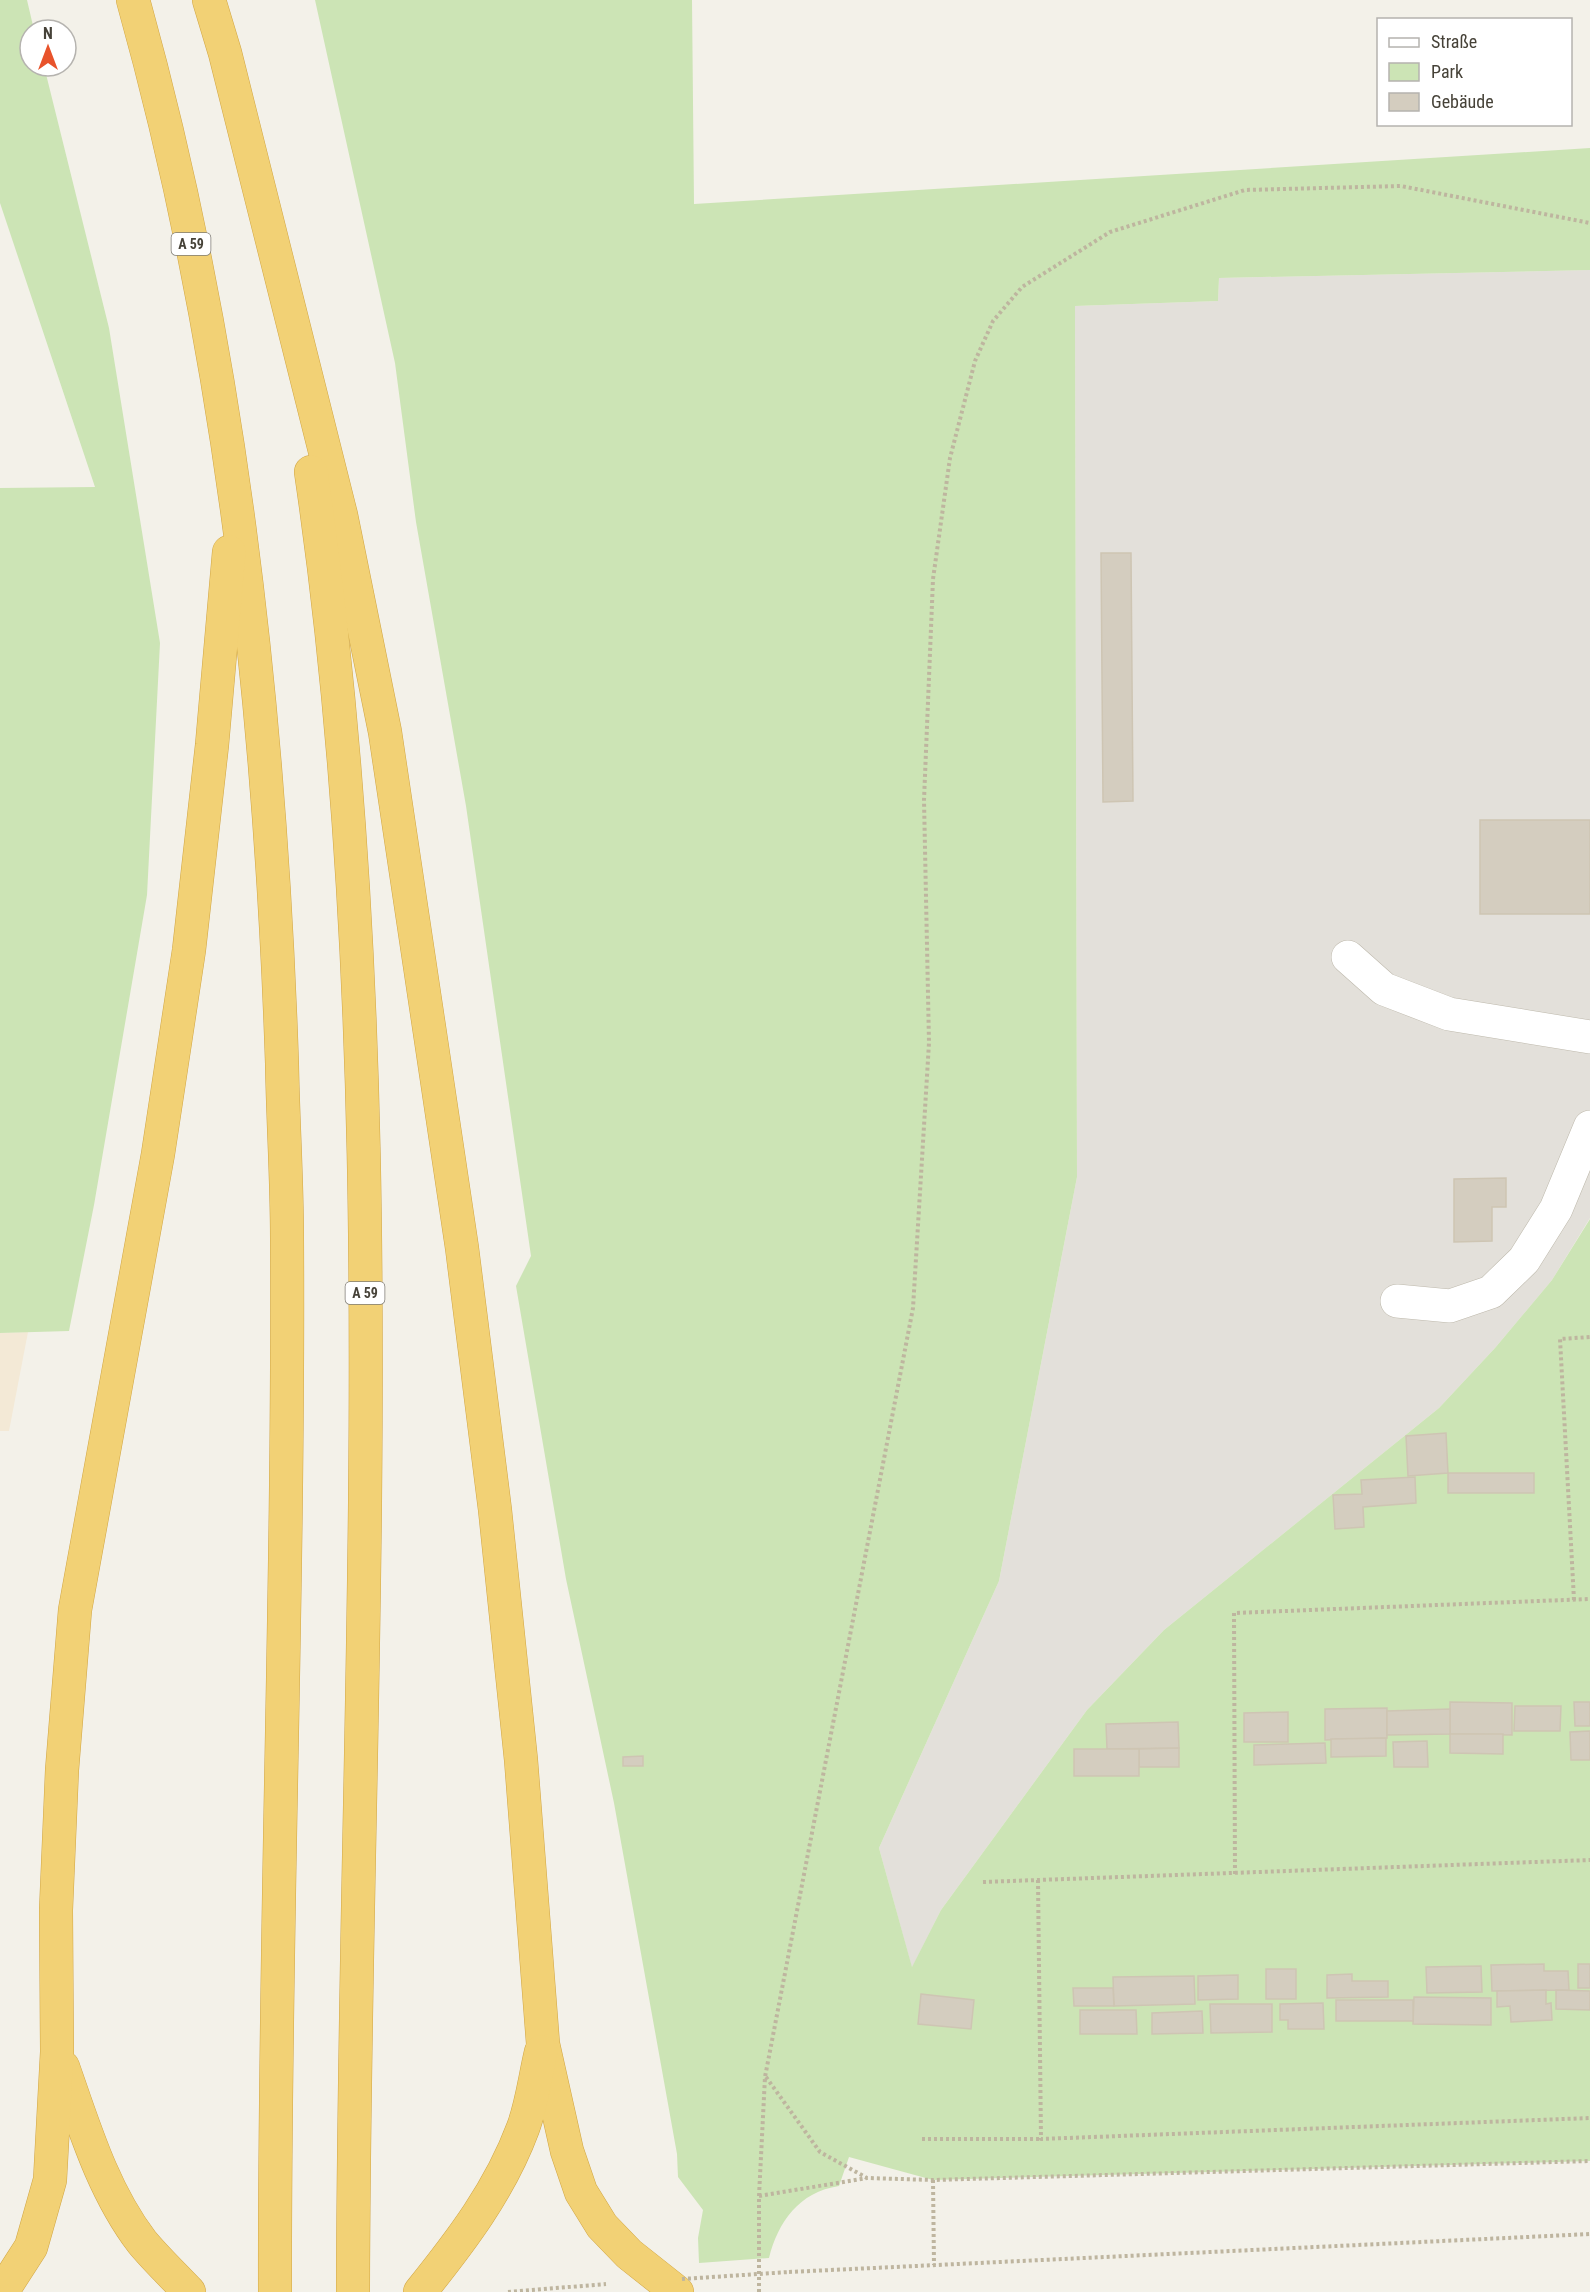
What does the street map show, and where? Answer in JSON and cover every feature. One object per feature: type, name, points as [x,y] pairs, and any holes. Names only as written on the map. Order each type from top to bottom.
[{"type":"highway","name":"A 59","points":[[133,0],[153,72],[205,311],[234,491],[256,652],[265,745],[278,950],[287,1232],[286,1562],[274,2292]]},
{"type":"highway","name":"A 59","points":[[209,0],[225,53],[285,298],[319,526],[342,737],[357,950],[365,1234],[364,1564],[352,2292]]},
{"type":"highway","points":[[285,298],[341,515],[385,732],[462,1248],[495,1510],[521,1760],[543,2044],[567,2151],[581,2192],[602,2226],[629,2254],[673,2284]]},
{"type":"highway","points":[[3,2292],[31,2247],[50,2180],[57,2052],[56,1899],[62,1770],[75,1610],[158,1155],[189,950],[212,745],[234,491]]},
{"type":"highway","points":[[420,2292],[467,2234],[500,2181],[524,2127],[543,2044]]},
{"type":"highway","points":[[57,2052],[88,2141],[111,2190],[142,2241],[189,2292]]},
{"type":"lane","points":[[1348,957],[1384,989],[1449,1014],[1590,1037]]},
{"type":"lane","points":[[1397,1301],[1450,1306],[1491,1292],[1524,1260],[1556,1209],[1590,1127]]},
{"type":"path","points":[[759,2292],[759,2196],[765,2077],[913,1308],[929,1043],[924,800],[933,579],[950,458],[975,361],[993,321],[1022,287],[1110,232],[1245,190],[1401,186],[1590,223]]},
{"type":"path","points":[[1574,1600],[1560,1339],[1590,1337]]},
{"type":"path","points":[[1235,1874],[1234,1613],[1590,1599]]},
{"type":"path","points":[[983,1882],[1590,1860]]},
{"type":"path","points":[[1038,1880],[1041,2139]]},
{"type":"path","points":[[765,2077],[820,2152],[867,2178]]},
{"type":"path","points":[[922,2139],[1041,2139],[1590,2118]]},
{"type":"path","points":[[759,2196],[867,2178],[933,2180],[1590,2161]]},
{"type":"path","points":[[933,2180],[934,2265]]},
{"type":"path","points":[[509,2292],[673,2284],[789,2272],[1590,2234]]},
{"type":"shaded area","points":[[1590,270],[1590,1218],[1552,1280],[1495,1348],[1439,1408],[1164,1630],[1087,1710],[941,1910],[912,1968],[879,1848],[999,1581],[1077,1177],[1075,306],[1218,301],[1219,278]]},
{"type":"shaded area","points":[[28,1332],[9,1431],[0,1431],[0,1333]]},
{"type":"green space","points":[[0,0],[27,0],[31,18],[18,18],[18,78],[47,78],[109,328],[160,643],[147,895],[94,1205],[69,1331],[0,1333],[0,488],[95,487],[0,203]]},
{"type":"green space","points":[[315,0],[692,0],[694,204],[1590,148],[1590,270],[1219,278],[1218,301],[1075,306],[1077,1177],[999,1581],[879,1848],[912,1967],[941,1910],[1087,1710],[1164,1630],[1439,1408],[1495,1348],[1552,1280],[1590,1219],[1590,2161],[933,2180],[849,2157],[839,2186],[812,2195],[792,2211],[778,2232],[769,2258],[699,2263],[698,2238],[703,2210],[678,2177],[677,2154],[614,1803],[566,1579],[516,1286],[531,1256],[466,806],[416,522],[395,363]]},
{"type":"building","points":[[1101,553],[1131,553],[1133,801],[1103,802]]},
{"type":"building","points":[[1480,820],[1590,820],[1590,914],[1480,914]]},
{"type":"building","points":[[1506,1178],[1506,1207],[1492,1207],[1492,1241],[1454,1242],[1454,1179]]},
{"type":"building","points":[[1446,1433],[1448,1473],[1408,1476],[1406,1436]]},
{"type":"building","points":[[1448,1473],[1534,1473],[1534,1493],[1448,1493]]},
{"type":"building","points":[[1415,1477],[1416,1503],[1363,1507],[1364,1527],[1335,1529],[1333,1495],[1362,1494],[1361,1480]]},
{"type":"building","points":[[1450,1702],[1512,1703],[1512,1735],[1450,1734]]},
{"type":"building","points":[[1574,1702],[1590,1702],[1590,1726],[1575,1726]]},
{"type":"building","points":[[1515,1706],[1561,1706],[1560,1731],[1514,1731]]},
{"type":"building","points":[[1387,1708],[1387,1738],[1325,1740],[1325,1709]]},
{"type":"building","points":[[1450,1709],[1450,1734],[1387,1735],[1387,1711]]},
{"type":"building","points":[[1288,1712],[1288,1742],[1244,1742],[1244,1713]]},
{"type":"building","points":[[1178,1722],[1179,1748],[1107,1749],[1106,1724]]},
{"type":"building","points":[[1590,1731],[1590,1760],[1571,1760],[1570,1732]]},
{"type":"building","points":[[1450,1734],[1503,1734],[1503,1754],[1450,1753]]},
{"type":"building","points":[[1386,1738],[1386,1756],[1331,1757],[1331,1739]]},
{"type":"building","points":[[1427,1741],[1428,1767],[1394,1767],[1393,1742]]},
{"type":"building","points":[[1325,1743],[1326,1763],[1254,1765],[1254,1745]]},
{"type":"building","points":[[1179,1748],[1179,1767],[1139,1767],[1139,1749]]},
{"type":"building","points":[[1074,1749],[1139,1749],[1139,1776],[1074,1776]]},
{"type":"building","points":[[643,1756],[643,1766],[623,1766],[623,1757]]},
{"type":"building","points":[[1544,1964],[1544,1971],[1568,1971],[1569,1990],[1492,1991],[1491,1965]]},
{"type":"building","points":[[1578,1964],[1590,1964],[1590,1988],[1578,1988]]},
{"type":"building","points":[[1481,1966],[1482,1992],[1427,1993],[1426,1967]]},
{"type":"building","points":[[1266,1969],[1296,1969],[1296,1999],[1266,1999]]},
{"type":"building","points":[[1352,1974],[1352,1981],[1388,1981],[1388,1997],[1327,1998],[1327,1975]]},
{"type":"building","points":[[1238,1975],[1238,1999],[1198,2000],[1198,1976]]},
{"type":"building","points":[[1194,1976],[1195,2004],[1114,2006],[1113,1977]]},
{"type":"building","points":[[1073,1988],[1113,1988],[1114,2006],[1074,2006]]},
{"type":"building","points":[[1546,1990],[1546,2004],[1551,2003],[1552,2020],[1511,2022],[1510,2006],[1497,2007],[1497,1991]]},
{"type":"building","points":[[1556,1990],[1590,1991],[1590,2010],[1556,2009]]},
{"type":"building","points":[[921,1994],[974,2000],[971,2029],[918,2024]]},
{"type":"building","points":[[1414,1997],[1491,1998],[1491,2025],[1413,2024]]},
{"type":"building","points":[[1336,2000],[1413,2000],[1413,2021],[1336,2021]]},
{"type":"building","points":[[1323,2003],[1324,2029],[1288,2029],[1288,2020],[1280,2020],[1280,2004]]},
{"type":"building","points":[[1210,2004],[1272,2004],[1272,2032],[1211,2033]]},
{"type":"building","points":[[1080,2010],[1136,2010],[1137,2034],[1080,2034]]},
{"type":"building","points":[[1202,2011],[1203,2033],[1152,2034],[1152,2013]]}]
